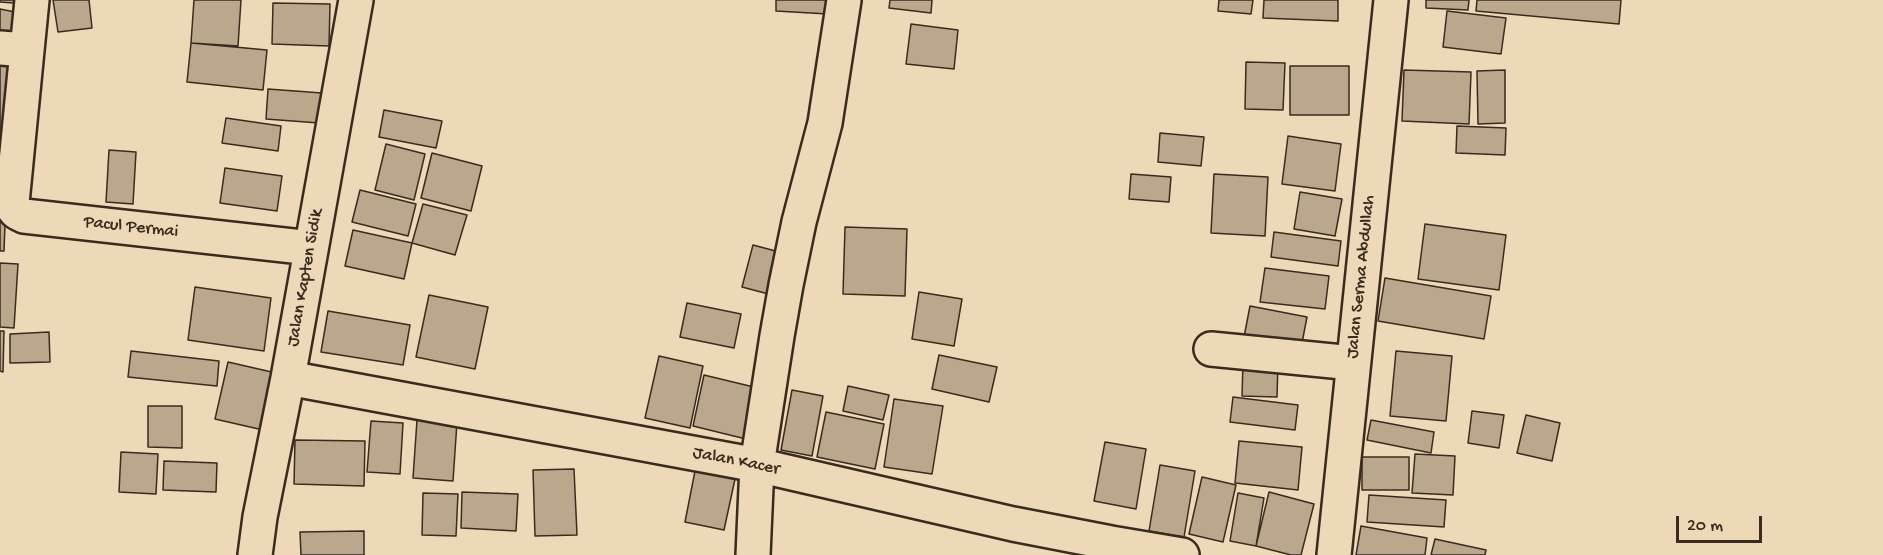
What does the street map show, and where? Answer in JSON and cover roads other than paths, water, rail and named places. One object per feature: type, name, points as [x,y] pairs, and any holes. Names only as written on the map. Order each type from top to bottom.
[{"type":"street","name":"Pacul Permai","points":[[32,0],[14,49],[9,147],[15,212],[24,216],[312,248]]},
{"type":"street","name":"Jalan Kapten Sidik","points":[[255,555],[260,517],[288,378],[356,0]]},
{"type":"street","points":[[753,555],[757,465],[786,285],[825,123],[844,0]]},
{"type":"street","name":"Jalan Serma Abdullah","points":[[1334,555],[1391,0]]},
{"type":"street","points":[[1211,349],[1353,363]]},
{"type":"street","name":"Jalan Kacer","points":[[288,378],[757,465],[1013,524],[1182,555]]}]
